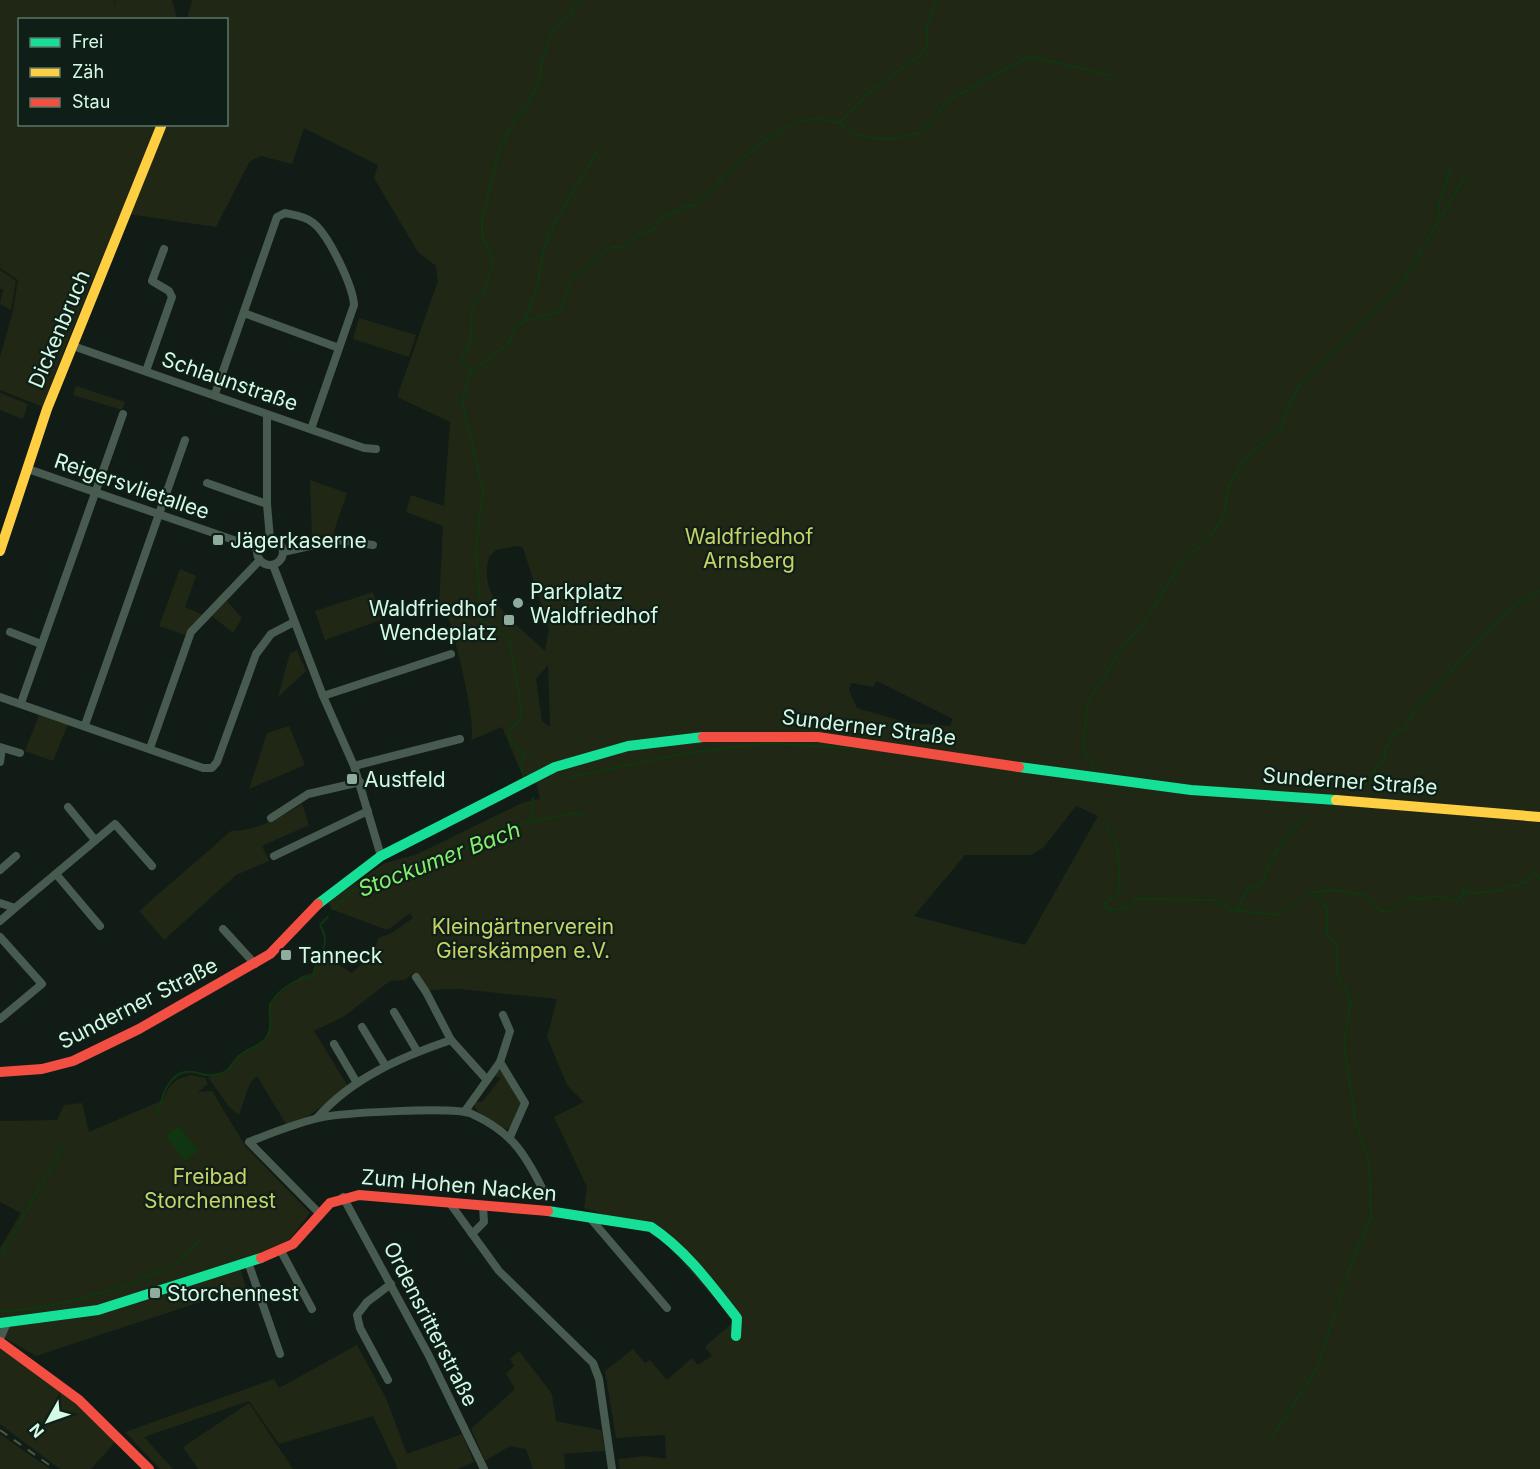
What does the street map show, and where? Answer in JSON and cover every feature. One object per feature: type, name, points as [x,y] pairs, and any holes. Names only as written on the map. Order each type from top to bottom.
[{"type":"main road","name":"Dickenbruch","points":[[0,551],[47,409],[161,126]]},
{"type":"main road","name":"Sunderner Straße","points":[[0,1072],[42,1069],[73,1061],[255,964],[283,942],[325,897],[381,856],[568,762],[628,746],[670,740],[762,734],[848,740],[1087,777],[1191,790],[1455,808],[1540,817]]},
{"type":"main road","name":"Zum Hohen Nacken","points":[[3,1323],[98,1310],[281,1251],[301,1238],[318,1212],[331,1202],[343,1197],[359,1195],[589,1217],[646,1226],[661,1233],[737,1318],[736,1336]]},
{"type":"main road","points":[[0,1341],[73,1394],[122,1439],[148,1469]]},
{"type":"street","points":[[215,394],[277,217],[285,213],[308,219],[320,230],[354,294],[353,310],[311,429]]},
{"type":"street","points":[[146,371],[172,297],[169,291],[152,281],[164,249]]},
{"type":"street","points":[[244,314],[339,348]]},
{"type":"street","name":"Schlaunstraße","points":[[73,346],[364,448],[376,449]]},
{"type":"street","points":[[21,703],[123,414]]},
{"type":"street","points":[[267,415],[267,504],[270,539]]},
{"type":"street","points":[[85,725],[185,440]]},
{"type":"street","name":"Reigersvlietallee","points":[[28,469],[257,548]]},
{"type":"street","points":[[207,483],[267,504]]},
{"type":"street","points":[[270,539],[280,544],[283,552],[280,561],[273,565],[259,561],[257,548],[264,541],[270,539]]},
{"type":"street","points":[[283,552],[336,540],[373,545]]},
{"type":"street","points":[[150,748],[191,632],[259,561]]},
{"type":"street","points":[[273,565],[323,696],[354,765],[381,856]]},
{"type":"street","points":[[0,697],[203,768],[215,766],[255,654],[271,634],[294,622]]},
{"type":"street","points":[[10,632],[41,644]]},
{"type":"street","points":[[323,696],[451,654]]},
{"type":"street","points":[[354,765],[460,740]]},
{"type":"street","points":[[0,762],[1,748],[20,753]]},
{"type":"street","points":[[272,818],[308,794],[360,782]]},
{"type":"street","points":[[68,807],[95,840]]},
{"type":"street","points":[[274,856],[368,811]]},
{"type":"street","points":[[0,921],[115,824],[152,866]]},
{"type":"street","points":[[0,870],[16,856]]},
{"type":"street","points":[[56,874],[99,926]]},
{"type":"street","points":[[0,903],[15,908]]},
{"type":"street","name":"Sunderner Straße","points":[[223,929],[255,964]]},
{"type":"street","points":[[0,937],[42,984],[0,1019]]},
{"type":"street","points":[[416,977],[451,1040],[487,1080]]},
{"type":"street","points":[[394,1012],[417,1051]]},
{"type":"street","points":[[465,1111],[500,1062],[510,1031],[503,1015]]},
{"type":"street","points":[[362,1027],[385,1065]]},
{"type":"street","points":[[317,1118],[357,1083],[385,1065],[451,1040]]},
{"type":"street","points":[[334,1044],[357,1083]]},
{"type":"street","points":[[500,1062],[525,1103],[510,1137]]},
{"type":"street","points":[[318,1212],[249,1142],[317,1118],[406,1111],[465,1111],[510,1137],[525,1155],[542,1188]]},
{"type":"street","name":"Ordensritterstraße","points":[[343,1197],[391,1284],[484,1469]]},
{"type":"street","points":[[449,1202],[499,1271],[593,1364],[598,1379],[612,1469]]},
{"type":"street","points":[[472,1234],[485,1218],[483,1207]]},
{"type":"street","points":[[589,1217],[667,1308]]},
{"type":"street","points":[[281,1251],[312,1309]]},
{"type":"street","points":[[248,1262],[280,1354]]},
{"type":"street","points":[[388,1380],[357,1321],[357,1315],[367,1302],[391,1284]]},
{"type":"street","name":"Zum Hohen Nacken","points":[[0,1341],[3,1323]]},
{"type":"green space","points":[[0,0],[114,0],[116,9],[115,0],[172,0],[177,18],[18,18],[18,126],[158,126],[84,300],[43,407],[0,390],[0,357],[13,311],[18,280],[0,268]]},
{"type":"green space","points":[[192,0],[1540,0],[1540,1469],[620,1469],[618,1459],[645,1456],[666,1459],[665,1435],[616,1438],[605,1371],[633,1349],[645,1363],[650,1360],[667,1380],[692,1358],[698,1365],[712,1356],[705,1347],[734,1321],[655,1231],[584,1208],[587,1187],[554,1117],[584,1102],[567,1085],[547,1037],[557,999],[459,989],[430,990],[414,972],[405,980],[390,981],[343,1017],[314,1031],[349,1088],[307,1117],[286,1124],[257,1076],[250,1083],[239,1115],[229,1107],[208,1077],[226,1073],[237,1057],[264,1041],[269,1029],[269,1003],[301,976],[312,973],[319,952],[352,973],[375,951],[378,938],[390,934],[413,918],[410,913],[389,929],[384,929],[331,909],[329,901],[385,863],[415,855],[524,802],[540,799],[537,785],[521,772],[502,727],[471,740],[471,717],[460,660],[447,615],[439,606],[443,526],[406,512],[411,495],[444,506],[450,422],[397,397],[438,281],[436,266],[418,252],[374,178],[378,165],[304,128],[292,164],[261,156],[250,161],[216,227],[128,214],[165,126],[228,126],[228,18],[187,18]],"holes":[[[518,546],[523,548],[549,629],[545,651],[502,611],[489,587],[487,573],[489,557],[496,550]],[[548,665],[550,727],[542,721],[536,679]],[[877,681],[953,719],[950,726],[909,723],[857,708],[849,690],[851,683],[873,687]],[[1076,806],[1098,816],[1025,945],[914,916],[965,855],[1031,855],[1044,847]]]},
{"type":"green space","points":[[0,270],[16,281],[11,310],[0,304],[3,289],[0,289]]},
{"type":"green space","points":[[359,318],[416,335],[409,357],[353,339]]},
{"type":"green space","points":[[76,386],[125,402],[122,410],[73,395]]},
{"type":"green space","points":[[0,393],[28,404],[23,419],[0,410]]},
{"type":"green space","points":[[310,480],[347,493],[332,537],[312,541]]},
{"type":"green space","points":[[180,569],[196,576],[185,607],[203,615],[185,635],[159,626]]},
{"type":"green space","points":[[373,592],[381,620],[325,640],[315,611]]},
{"type":"green space","points":[[227,601],[242,618],[233,633],[212,616]]},
{"type":"green space","points":[[297,650],[306,671],[278,697],[290,653]]},
{"type":"green space","points":[[39,715],[68,724],[53,761],[25,751]]},
{"type":"green space","points":[[289,726],[305,765],[249,789],[267,733]]},
{"type":"green space","points":[[302,804],[309,825],[262,846],[269,861],[236,875],[164,940],[139,911],[231,831],[260,826]]},
{"type":"green space","points":[[501,1069],[522,1103],[509,1129],[489,1121],[480,1115],[475,1107],[475,1102],[482,1102],[501,1078],[493,1076]]},
{"type":"green space","name":"Freibad Storchennest","points":[[192,1075],[205,1078],[208,1084],[198,1092],[212,1091],[246,1147],[310,1213],[284,1247],[239,1264],[246,1287],[36,1356],[0,1335],[0,1248],[21,1213],[0,1202],[0,1121],[57,1120],[64,1105],[82,1103],[89,1132],[163,1100],[173,1083]]},
{"type":"green space","points":[[357,1345],[386,1398],[407,1454],[462,1434],[474,1462],[458,1469],[398,1469],[373,1416],[279,1444],[249,1401],[144,1437],[173,1469],[160,1469],[125,1432],[274,1379],[279,1388]]},
{"type":"green space","points":[[0,1348],[54,1383],[117,1440],[91,1469],[60,1469],[0,1424]]},
{"type":"green space","points":[[519,1351],[552,1394],[556,1421],[601,1430],[605,1451],[564,1454],[565,1469],[533,1469],[526,1449],[510,1446],[485,1461],[471,1429],[515,1389],[506,1373],[514,1366],[510,1359]]},
{"type":"green space","points":[[249,1403],[293,1469],[198,1469],[183,1447]]},
{"type":"green space","points":[[0,1434],[50,1469],[0,1469]]},
{"type":"shaded area","points":[[179,1126],[198,1151],[185,1161],[165,1136]]},
{"type":"waterway","points":[[471,373],[462,360],[471,339],[472,309],[484,292],[493,261],[482,235],[482,220],[497,160],[504,140],[538,84],[542,61],[552,30],[571,15],[578,0]]},
{"type":"waterway","points":[[839,123],[874,88],[920,56],[927,45],[927,25],[937,0]]},
{"type":"waterway","points":[[510,643],[510,640],[481,619],[476,548],[483,490],[462,402],[471,373],[509,343],[515,328],[524,321],[559,312],[573,275],[612,247],[622,247],[639,234],[654,229],[663,217],[696,205],[740,160],[772,136],[797,122],[818,118],[839,123],[853,134],[880,139],[892,139],[919,133],[932,122],[947,101],[1029,56],[1113,76]]},
{"type":"waterway","points":[[525,320],[537,287],[543,251],[554,224],[599,149]]},
{"type":"waterway","points":[[1440,217],[1438,206],[1451,168]]},
{"type":"waterway","points":[[1095,771],[1083,747],[1088,702],[1124,645],[1145,621],[1180,565],[1213,533],[1224,516],[1229,485],[1245,459],[1280,429],[1298,387],[1403,282],[1466,174]]},
{"type":"waterway","points":[[1356,789],[1371,782],[1376,767],[1385,759],[1385,750],[1394,733],[1404,729],[1413,713],[1479,640],[1513,606],[1540,591]]},
{"type":"waterway","points":[[510,644],[522,712],[521,718],[509,732],[511,740],[524,756],[521,766],[524,779]]},
{"type":"waterway","points":[[570,777],[687,753],[767,743],[861,749]]},
{"type":"waterway","points":[[531,821],[533,798]]},
{"type":"waterway","name":"Stockumer Bach","points":[[334,909],[352,891],[384,876],[416,864],[440,860],[518,825],[574,813],[585,815]]},
{"type":"waterway","points":[[1237,910],[1248,889],[1263,882],[1275,854],[1305,817]]},
{"type":"waterway","name":"Stockumer Bach","points":[[1108,825],[1118,850],[1120,892],[1104,904],[1104,907],[1112,910],[1130,907],[1135,899],[1216,900],[1231,910],[1278,915],[1301,899]]},
{"type":"waterway","name":"Stockumer Bach","points":[[1310,893],[1333,890],[1364,895],[1381,911],[1388,912],[1414,897],[1422,900],[1440,896],[1457,901],[1464,893],[1463,889],[1473,893],[1498,891],[1527,882],[1532,872],[1535,872],[1540,880]]},
{"type":"waterway","points":[[1272,1437],[1316,1370],[1347,1275],[1371,1217],[1369,1160],[1355,1119],[1344,1044],[1351,1001],[1337,973],[1337,945],[1327,934],[1327,907],[1310,893]]},
{"type":"waterway","name":"Stockumer Bach","points":[[158,1113],[172,1079],[185,1072],[209,1075],[222,1073],[239,1056],[266,1038],[270,1027],[270,1007],[277,995],[294,982],[313,976],[325,944],[320,925],[328,917]]},
{"type":"waterway","points":[[0,1258],[63,1146]]},
{"type":"waterway","name":"Stockumer Bach","points":[[0,1311],[65,1302],[119,1287],[164,1269],[182,1258],[199,1241]]},
{"type":"railway","points":[[0,1430],[55,1469]]},
{"type":"traffic: fast","points":[[318,904],[381,856],[555,767],[628,746],[703,737]]},
{"type":"traffic: fast","points":[[1019,767],[1191,790],[1336,800]]},
{"type":"traffic: fast","points":[[548,1211],[651,1227],[687,1257],[728,1306],[737,1318],[736,1336]]},
{"type":"traffic: fast","points":[[0,1323],[98,1310],[261,1258]]},
{"type":"traffic: slow","points":[[0,551],[47,409],[161,126]]},
{"type":"traffic: slow","points":[[1336,800],[1540,817]]},
{"type":"traffic: jam","points":[[703,737],[818,737],[1019,767]]},
{"type":"traffic: jam","points":[[0,1072],[42,1069],[73,1061],[139,1029],[270,954],[318,904]]},
{"type":"traffic: jam","points":[[261,1258],[293,1244],[330,1203],[359,1195],[548,1211]]},
{"type":"traffic: jam","points":[[0,1342],[79,1400],[149,1469]]},
{"type":"place","name":"Jägerkaserne","points":[[218,540]]},
{"type":"place","name":"Parkplatz Waldfriedhof","points":[[518,603]]},
{"type":"place","name":"Waldfriedhof Wendeplatz","points":[[509,620]]},
{"type":"place","name":"Austfeld","points":[[352,779]]},
{"type":"place","name":"Tanneck","points":[[286,955]]},
{"type":"place","name":"Storchennest","points":[[155,1293]]},
{"type":"park label","name":"Waldfriedhof Arnsberg","points":[[749,548]]},
{"type":"park label","name":"Kleingärtnerverein Gierskämpen e.V.","points":[[523,938]]}]
